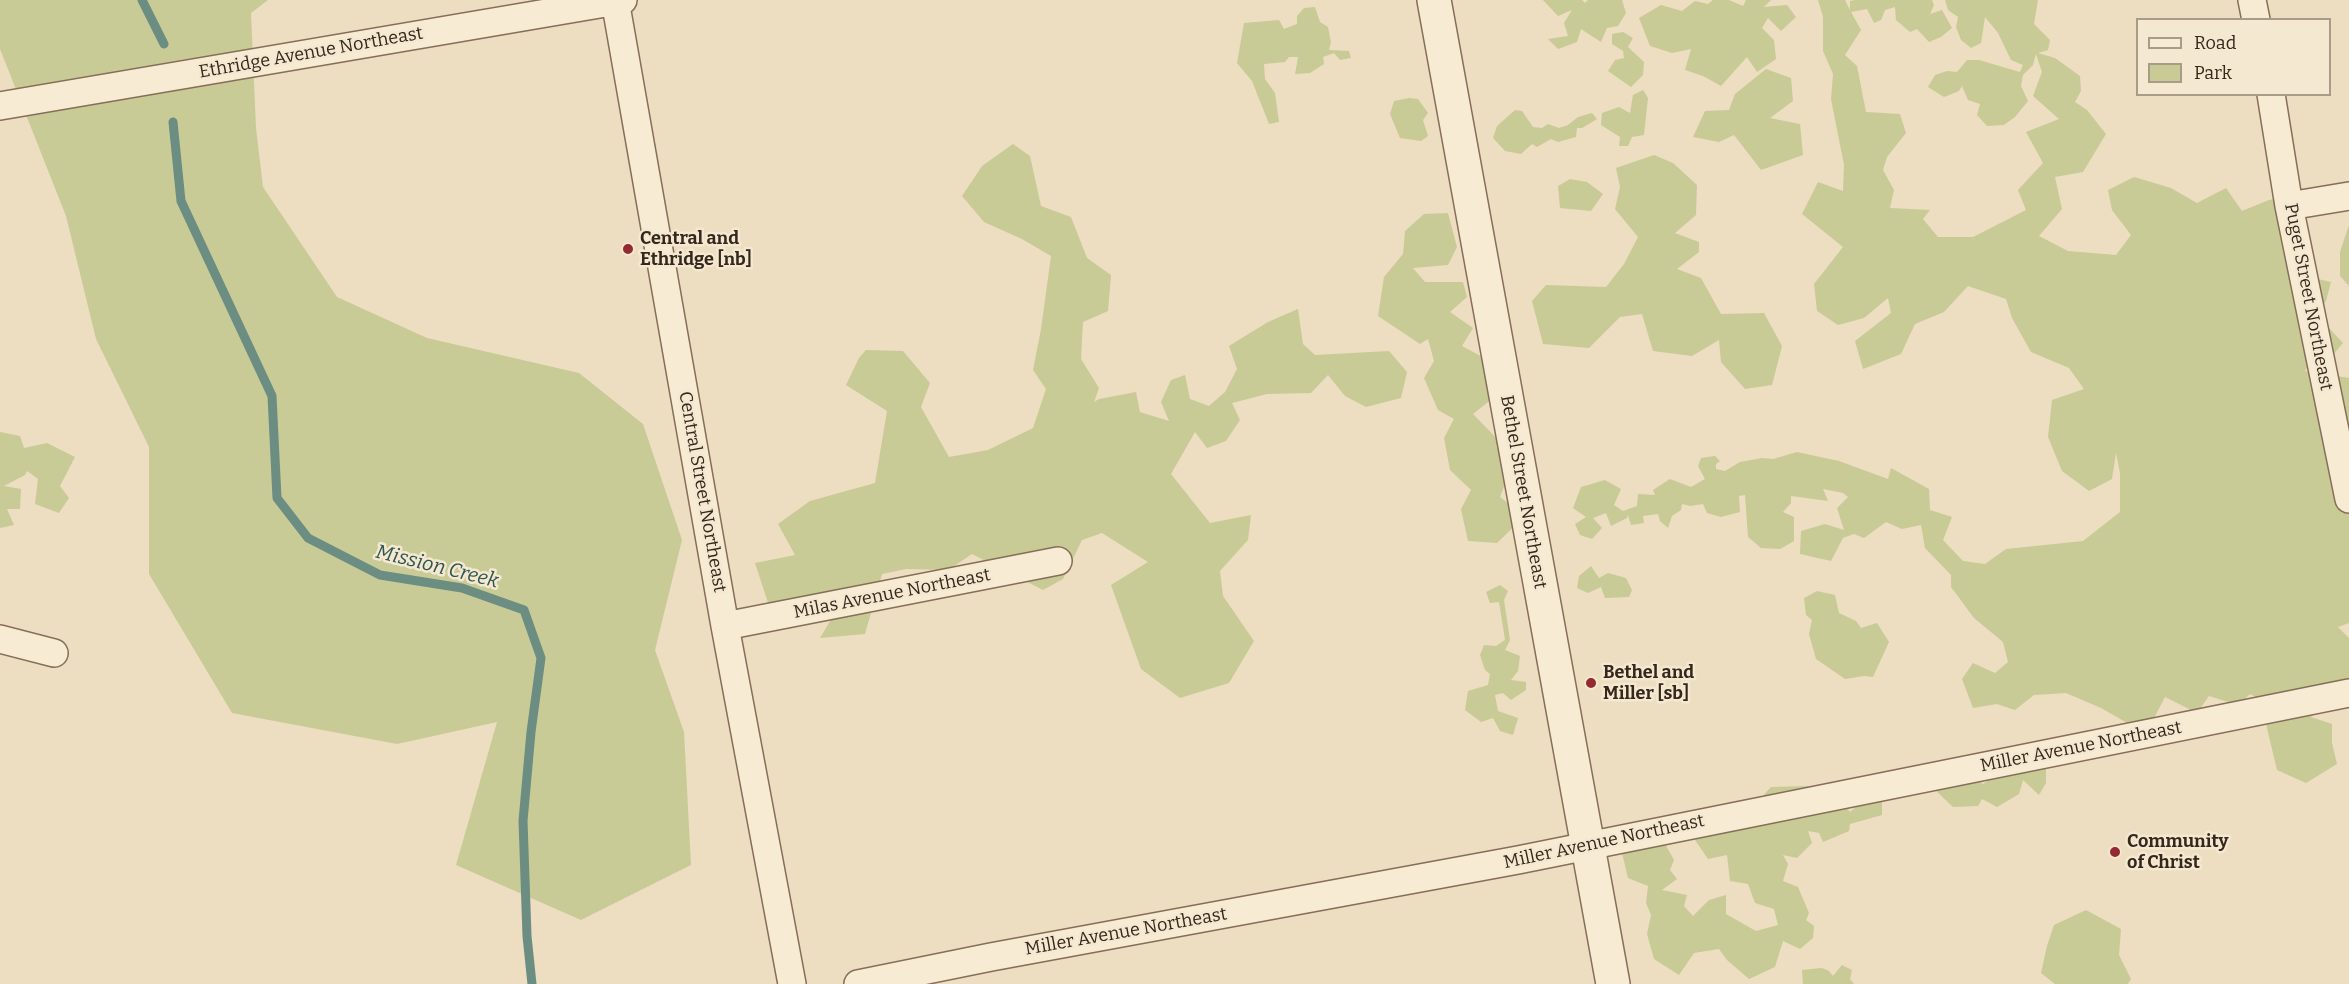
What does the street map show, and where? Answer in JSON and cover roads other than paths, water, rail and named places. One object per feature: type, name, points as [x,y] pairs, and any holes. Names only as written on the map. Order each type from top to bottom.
[{"type":"street","name":"Ethridge Avenue Northeast","points":[[0,106],[618,0]]},
{"type":"street","name":"Central Street Northeast","points":[[618,0],[725,626],[792,984]]},
{"type":"street","name":"Bethel Street Northeast","points":[[1434,0],[1613,984]]},
{"type":"street","points":[[2252,0],[2256,18]]},
{"type":"street","name":"Puget Street Northeast","points":[[2271,96],[2289,206],[2349,499]]},
{"type":"street","points":[[2289,206],[2349,195]]},
{"type":"street","name":"Milas Avenue Northeast","points":[[725,626],[1058,561]]},
{"type":"street","points":[[0,639],[54,653]]},
{"type":"street","name":"Miller Avenue Northeast","points":[[858,984],[992,957],[1506,863],[2349,693]]},
{"type":"waterway","name":"Mission Creek","points":[[142,0],[164,44]]},
{"type":"waterway","name":"Mission Creek","points":[[173,122],[181,201],[272,396],[277,498],[308,538],[380,575],[462,588],[524,610],[541,658],[531,732],[523,821],[527,936],[532,984]]},
{"type":"place","name":"Central and Ethridge [nb]","points":[[628,249]]},
{"type":"place","name":"Bethel and Miller [sb]","points":[[1591,683]]},
{"type":"place","name":"Community of Christ","points":[[2115,852]]}]
